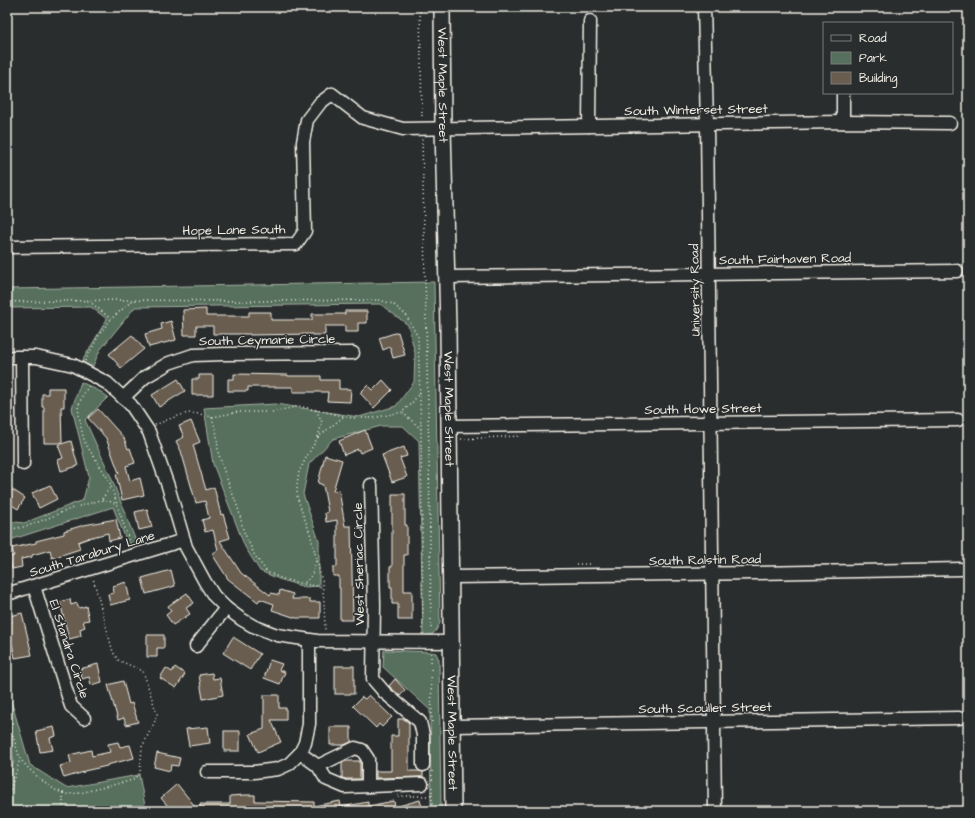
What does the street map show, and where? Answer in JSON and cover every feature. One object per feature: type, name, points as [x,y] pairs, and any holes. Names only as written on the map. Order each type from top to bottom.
[{"type":"main road","name":"West Maple Street","points":[[442,7],[453,811]]},
{"type":"street","name":"University Road","points":[[704,7],[707,124],[715,811]]},
{"type":"street","points":[[589,126],[590,21]]},
{"type":"street","name":"Hope Lane South","points":[[7,247],[296,244],[305,231],[302,142],[307,120],[320,103],[332,94],[363,118],[403,129],[443,128]]},
{"type":"street","points":[[843,94],[843,122]]},
{"type":"street","name":"South Winterset Street","points":[[443,128],[843,122],[950,123]]},
{"type":"street","name":"South Fairhaven Road","points":[[446,276],[957,270]]},
{"type":"street","name":"South Ceymarie Circle","points":[[123,398],[145,377],[169,363],[193,355],[353,354]]},
{"type":"street","points":[[7,357],[36,357],[73,366],[107,383],[131,405],[149,432],[168,486],[186,546],[214,596],[226,608],[241,619],[277,635],[317,641],[451,642]]},
{"type":"street","points":[[22,357],[23,464]]},
{"type":"street","name":"South Howe Street","points":[[448,426],[958,420]]},
{"type":"street","name":"West Sheriac Circle","points":[[371,485],[374,605],[373,679],[385,693],[420,722],[428,765]]},
{"type":"street","name":"South Tarabury Lane","points":[[7,594],[184,540]]},
{"type":"street","name":"South Ralstin Road","points":[[450,576],[961,569]]},
{"type":"street","name":"El Standra Circle","points":[[34,586],[71,706],[84,718]]},
{"type":"street","points":[[196,646],[226,608]]},
{"type":"street","points":[[207,772],[254,772],[278,769],[289,764],[300,753],[305,743],[309,724],[310,640]]},
{"type":"street","name":"South Scouller Street","points":[[452,726],[959,718]]},
{"type":"street","points":[[318,766],[355,748],[362,750],[368,759],[368,786]]},
{"type":"street","points":[[300,753],[318,766],[326,779],[345,786],[422,784]]},
{"type":"path","points":[[420,7],[429,447],[432,726]]},
{"type":"path","points":[[89,300],[111,319]]},
{"type":"path","points":[[7,302],[89,300],[379,300],[393,304],[406,315],[418,336],[421,429],[423,624],[421,633]]},
{"type":"path","points":[[84,363],[100,333],[111,319],[134,300]]},
{"type":"path","points":[[89,386],[83,394],[78,407],[80,428],[85,443],[111,486],[132,549]]},
{"type":"path","points":[[155,425],[188,413],[212,417],[238,412],[273,412],[300,406],[352,418],[373,418],[402,412],[412,403],[420,391]]},
{"type":"path","points":[[316,410],[322,422],[318,437],[300,472],[297,485],[297,496],[310,533],[323,587],[326,634]]},
{"type":"path","points":[[402,412],[421,429]]},
{"type":"path","points":[[318,437],[344,416]]},
{"type":"path","points":[[212,417],[217,435],[218,452],[239,511],[243,530],[255,556],[266,572],[283,579],[323,587]]},
{"type":"path","points":[[101,500],[111,486]]},
{"type":"path","points":[[7,530],[28,526],[73,508],[101,500],[113,502],[117,505]]},
{"type":"path","points":[[302,584],[309,579],[313,573],[316,560]]},
{"type":"path","points":[[7,716],[20,759],[32,772],[57,791],[67,794],[80,793],[133,780],[140,773],[142,747],[157,714],[142,671],[118,660],[113,652],[92,578]]},
{"type":"path","points":[[7,801],[20,759]]},
{"type":"path","points":[[428,765],[432,811]]},
{"type":"path","points":[[63,792],[64,811]]},
{"type":"green space","points":[[434,282],[440,623],[434,633],[423,636],[419,441],[403,426],[381,426],[333,439],[309,464],[303,494],[319,541],[319,586],[304,587],[260,571],[245,547],[213,464],[204,408],[276,404],[359,417],[396,406],[414,382],[415,353],[408,325],[380,304],[135,307],[100,350],[92,368],[81,363],[107,319],[91,307],[7,308],[7,289]]},
{"type":"green space","points":[[81,382],[108,397],[85,420],[111,477],[137,544],[129,547],[113,507],[7,541],[7,521],[24,523],[83,500],[89,477],[72,408]]},
{"type":"green space","points":[[384,650],[436,653],[439,660],[441,811],[431,811],[430,710],[383,667]]},
{"type":"green space","points":[[7,687],[30,765],[66,788],[139,775],[146,811],[7,811],[7,784],[14,761],[7,737]]},
{"type":"building","points":[[206,309],[206,316],[249,316],[249,312],[271,312],[271,320],[312,320],[312,314],[345,314],[345,311],[367,311],[367,323],[358,323],[358,332],[345,332],[345,326],[325,326],[325,335],[213,334],[213,326],[196,326],[196,335],[184,335],[183,310]]},
{"type":"building","points":[[171,321],[176,340],[149,347],[145,334],[162,329],[161,324]]},
{"type":"building","points":[[398,332],[405,355],[393,358],[390,347],[383,350],[379,338]]},
{"type":"building","points":[[132,335],[144,349],[121,368],[109,354]]},
{"type":"building","points":[[234,374],[321,376],[321,380],[339,380],[339,389],[351,389],[350,402],[327,401],[328,392],[293,392],[293,387],[248,387],[248,391],[228,391],[228,379],[234,379]]},
{"type":"building","points":[[199,375],[213,375],[213,395],[192,395],[192,379],[199,379]]},
{"type":"building","points":[[178,379],[185,391],[159,407],[152,395]]},
{"type":"building","points":[[383,380],[392,390],[374,408],[360,393],[368,385],[373,390]]},
{"type":"building","points":[[48,388],[64,388],[64,407],[61,407],[62,443],[44,443],[44,407],[42,407],[42,394],[48,394]]},
{"type":"building","points":[[98,409],[124,438],[128,449],[130,448],[135,463],[126,466],[130,481],[140,478],[144,495],[122,500],[116,474],[119,473],[106,438],[88,418]]},
{"type":"building","points":[[191,421],[200,442],[193,445],[206,490],[214,487],[221,515],[223,514],[230,538],[220,541],[241,573],[270,595],[271,593],[279,595],[280,590],[293,594],[292,599],[310,599],[310,602],[320,602],[320,618],[296,618],[272,610],[274,604],[260,599],[258,602],[228,579],[212,554],[218,550],[213,530],[205,532],[202,520],[209,518],[205,501],[196,503],[181,451],[176,441],[184,437],[179,426]]},
{"type":"building","points":[[365,430],[372,448],[360,453],[358,449],[344,455],[339,441]]},
{"type":"building","points":[[71,441],[78,466],[61,471],[58,460],[63,458],[58,445]]},
{"type":"building","points":[[404,447],[407,456],[400,458],[407,477],[392,482],[382,455]]},
{"type":"building","points":[[325,455],[342,460],[333,491],[339,490],[345,526],[351,526],[353,620],[340,620],[339,576],[333,576],[333,567],[337,567],[337,520],[326,522],[325,513],[328,512],[323,485],[318,483]]},
{"type":"building","points":[[50,485],[57,499],[39,508],[32,493]]},
{"type":"building","points":[[7,486],[25,498],[18,509],[7,502]]},
{"type":"building","points":[[392,494],[405,494],[407,555],[404,555],[404,591],[412,591],[412,620],[398,620],[398,604],[392,604],[390,567],[392,567]]},
{"type":"building","points":[[147,509],[152,527],[139,530],[135,512]]},
{"type":"building","points":[[116,519],[120,538],[109,541],[108,533],[88,538],[78,542],[80,549],[52,558],[50,550],[32,555],[32,557],[21,559],[22,567],[12,569],[9,557],[14,556],[12,548],[36,543],[36,541],[64,534],[64,531],[84,525]]},
{"type":"building","points":[[171,570],[175,586],[146,594],[142,578]]},
{"type":"building","points":[[126,582],[130,600],[110,605],[108,594],[114,593],[113,586]]},
{"type":"building","points":[[187,593],[194,603],[186,608],[190,614],[173,625],[166,615],[171,611],[168,606]]},
{"type":"building","points":[[70,599],[71,605],[77,603],[79,608],[86,606],[89,620],[83,621],[85,627],[80,629],[81,636],[69,639],[60,602]]},
{"type":"building","points":[[22,613],[32,655],[15,658],[12,644],[7,645],[7,624],[12,623],[10,616]]},
{"type":"building","points":[[147,635],[164,635],[164,648],[157,648],[157,657],[147,657]]},
{"type":"building","points":[[233,637],[260,654],[250,670],[223,653]]},
{"type":"building","points":[[270,660],[282,664],[279,670],[285,672],[280,684],[264,678]]},
{"type":"building","points":[[98,664],[102,682],[91,685],[89,677],[82,679],[80,669]]},
{"type":"building","points":[[335,666],[354,666],[354,694],[335,694]]},
{"type":"building","points":[[175,667],[185,674],[176,688],[160,678],[166,668],[172,672]]},
{"type":"building","points":[[212,673],[213,679],[220,678],[223,695],[203,699],[199,675]]},
{"type":"building","points":[[395,679],[405,690],[400,696],[389,686]]},
{"type":"building","points":[[123,681],[129,704],[132,703],[138,722],[126,725],[124,718],[118,720],[108,685]]},
{"type":"building","points":[[264,695],[279,695],[279,708],[286,708],[286,720],[271,720],[281,742],[258,752],[250,734],[264,729]]},
{"type":"building","points":[[369,695],[392,717],[382,727],[379,724],[376,728],[353,706],[362,697],[365,699]]},
{"type":"building","points":[[398,719],[404,719],[409,723],[409,771],[423,772],[423,777],[376,778],[376,771],[391,771],[391,736],[398,736]]},
{"type":"building","points":[[54,727],[56,736],[50,738],[53,750],[40,752],[36,731]]},
{"type":"building","points":[[208,727],[210,743],[189,746],[186,729]]},
{"type":"building","points":[[330,727],[351,727],[351,742],[344,745],[330,745]]},
{"type":"building","points":[[224,731],[240,731],[240,751],[224,751]]},
{"type":"building","points":[[118,742],[120,747],[130,745],[134,758],[84,771],[64,778],[60,766],[71,763],[69,755],[91,750],[92,756],[110,752],[108,744]]},
{"type":"building","points":[[157,753],[180,758],[178,766],[171,765],[170,771],[154,767]]},
{"type":"building","points":[[346,761],[360,761],[360,779],[342,778],[342,763]]},
{"type":"building","points":[[177,784],[194,805],[187,811],[172,811],[161,798]]},
{"type":"building","points":[[255,795],[255,801],[314,802],[314,806],[340,801],[341,807],[368,802],[368,806],[394,801],[395,807],[420,800],[423,811],[200,811],[200,804],[230,804],[230,796]]}]
